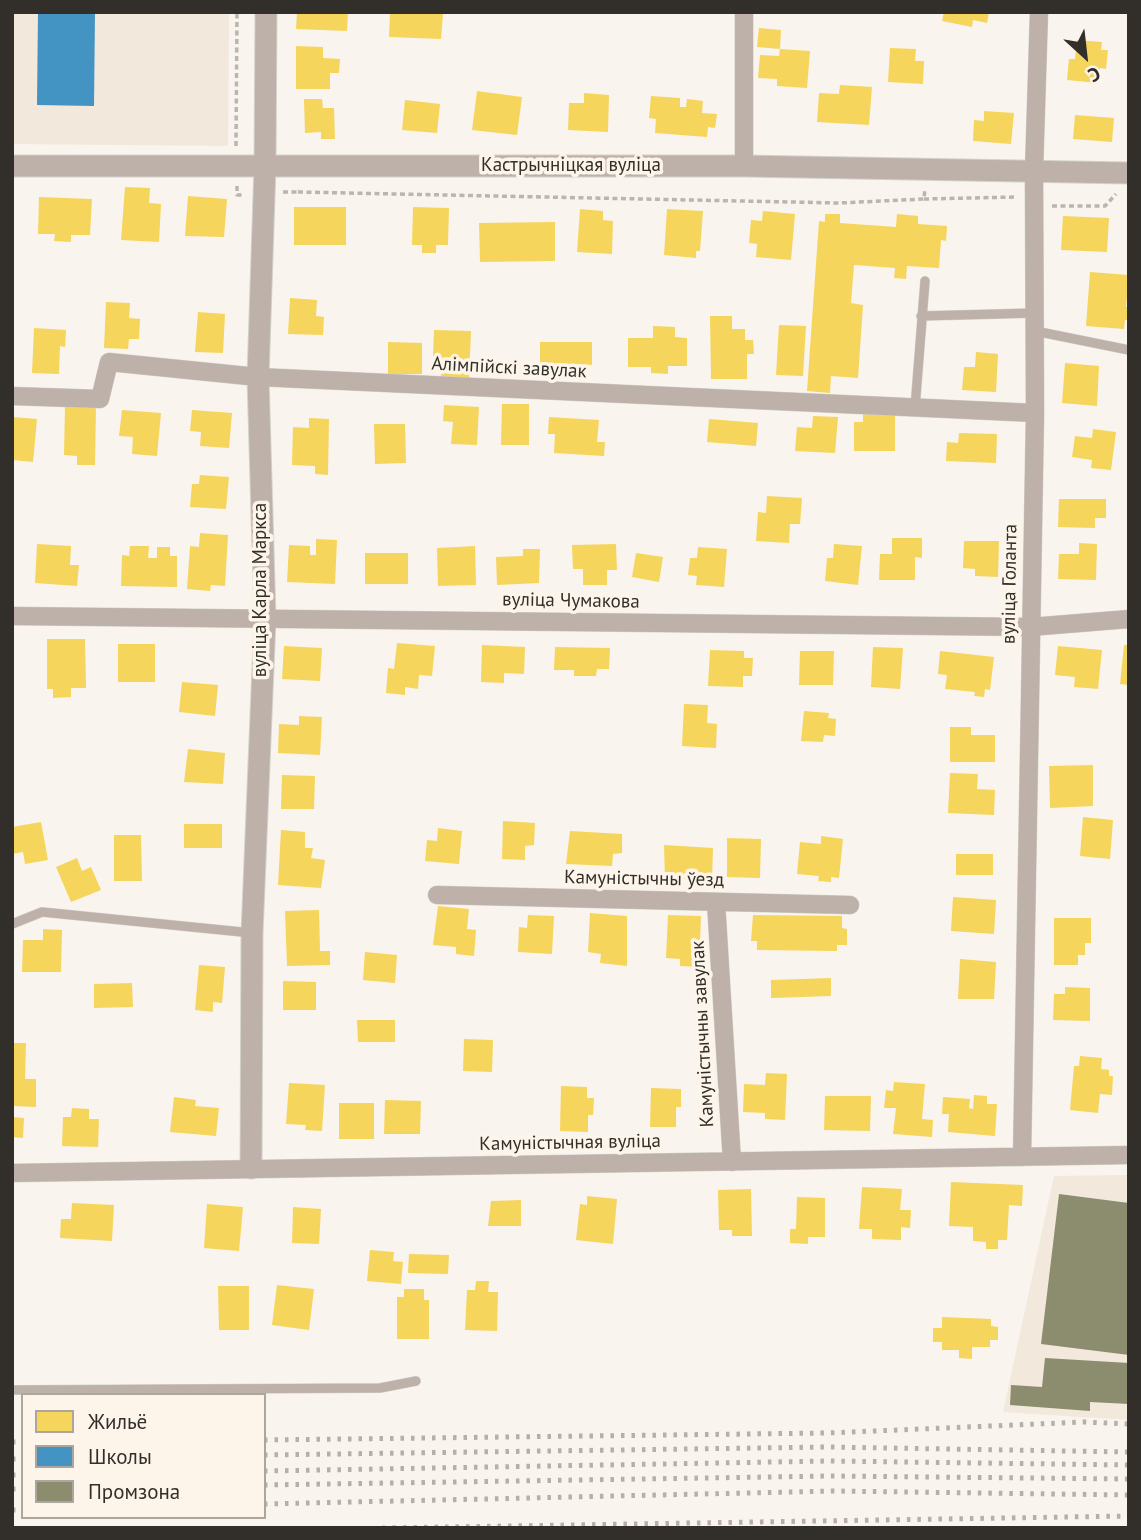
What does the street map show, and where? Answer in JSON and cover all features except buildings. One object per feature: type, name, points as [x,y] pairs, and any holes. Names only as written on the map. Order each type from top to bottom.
[{"type":"street","name":"вуліца Карла Маркса","points":[[251,1168],[252,933],[265,619],[258,377],[265,166],[265,12]]},
{"type":"street","points":[[744,12],[744,166]]},
{"type":"street","name":"вуліца Голанта","points":[[1022,1157],[1035,413],[1034,170],[1039,12]]},
{"type":"street","name":"Кастрычніцкая вуліца","points":[[12,166],[744,166],[1129,173]]},
{"type":"street","name":"Алімпійскі завулак","points":[[12,396],[100,399],[109,362],[258,377],[1035,413]]},
{"type":"street","name":"вуліца Чумакова","points":[[12,616],[1030,627],[1129,620]]},
{"type":"street","name":"Камуністычны ўезд","points":[[437,895],[850,905]]},
{"type":"street","name":"Камуністычны завулак","points":[[716,902],[732,1162]]},
{"type":"street","name":"Камуністычная вуліца","points":[[12,1172],[1129,1155]]},
{"type":"lane","points":[[915,408],[925,281]]},
{"type":"lane","points":[[921,316],[1035,313]]},
{"type":"lane","points":[[1035,331],[1129,350]]},
{"type":"lane","points":[[12,925],[42,912],[252,933]]},
{"type":"lane","points":[[12,1390],[380,1388],[416,1381]]},
{"type":"path","points":[[236,166],[237,12]]},
{"type":"path","points":[[298,192],[839,203],[925,199],[926,169]]},
{"type":"shaded area","points":[[12,12],[229,12],[228,146],[12,144]]},
{"type":"shaded area","points":[[1129,1175],[1129,1420],[1003,1412],[1054,1176]]},
{"type":"railway","points":[[266,1440],[827,1433],[1084,1422],[1129,1424]]},
{"type":"railway","points":[[12,1442],[21,1442]]},
{"type":"railway","points":[[266,1455],[827,1447],[1129,1452]]},
{"type":"railway","points":[[12,1459],[21,1459]]},
{"type":"railway","points":[[266,1471],[830,1461],[1129,1465]]},
{"type":"railway","points":[[12,1475],[21,1475]]},
{"type":"railway","points":[[266,1485],[830,1476],[1129,1479]]},
{"type":"railway","points":[[12,1489],[21,1489]]},
{"type":"railway","points":[[266,1504],[834,1491],[1129,1495]]},
{"type":"railway","points":[[12,1510],[21,1510]]},
{"type":"railway","points":[[382,1528],[1129,1516]]}]
